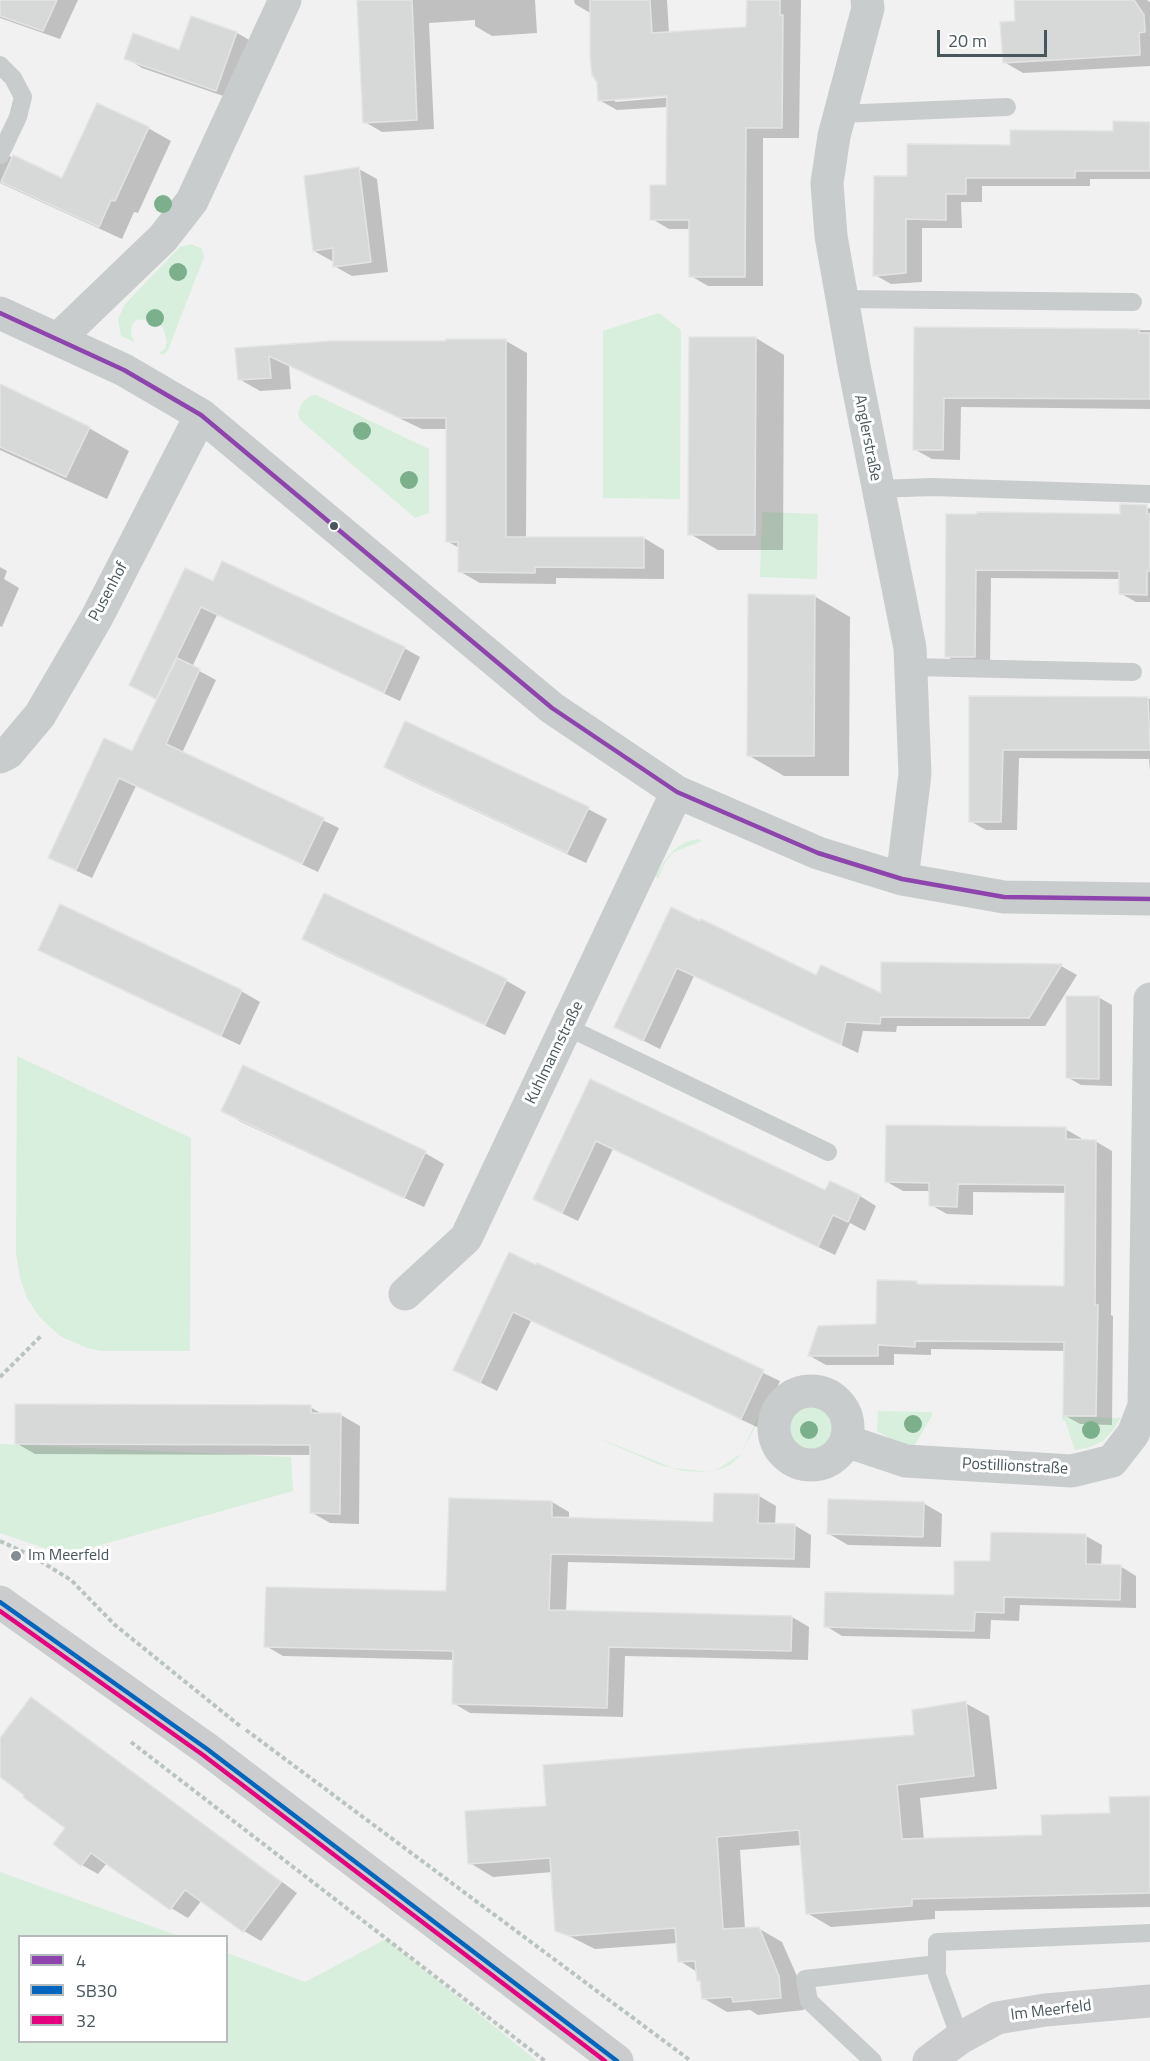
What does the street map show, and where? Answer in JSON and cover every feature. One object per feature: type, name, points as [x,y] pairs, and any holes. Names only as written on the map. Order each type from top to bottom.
[{"type":"main road","points":[[0,1602],[207,1749],[617,2061]]},
{"type":"main road","name":"Im Meerfeld","points":[[929,2061],[960,2037],[997,2018],[1029,2012],[1150,2001]]},
{"type":"street","points":[[58,339],[164,238],[192,201],[285,0]]},
{"type":"street","name":"Anglerstraße","points":[[867,0],[868,8],[839,114],[827,183],[831,236],[842,299],[877,489],[910,648],[915,774],[902,879]]},
{"type":"street","points":[[0,313],[124,370],[201,414],[552,708],[677,792],[818,853],[902,879],[1004,897],[1150,899]]},
{"type":"street","name":"Pusenhof","points":[[0,757],[8,753],[40,715],[96,619],[201,414]]},
{"type":"street","name":"Kuhlmannstraße","points":[[405,1294],[466,1238],[677,792]]},
{"type":"street","name":"Postillionstraße","points":[[846,1441],[906,1461],[1072,1471],[1112,1461],[1133,1434],[1144,1406],[1150,999]]},
{"type":"lane","points":[[0,65],[13,78],[23,97],[18,117],[0,155]]},
{"type":"lane","points":[[839,114],[1007,107]]},
{"type":"lane","points":[[842,299],[1133,302]]},
{"type":"lane","points":[[877,489],[932,487],[1150,494]]},
{"type":"lane","points":[[911,667],[1133,672]]},
{"type":"lane","points":[[567,1027],[828,1152]]},
{"type":"lane","points":[[960,2037],[937,1975],[937,1942],[1150,1933]]},
{"type":"lane","points":[[873,2061],[809,2001],[805,1979],[937,1964]]},
{"type":"path","points":[[0,1377],[41,1336]]},
{"type":"path","points":[[0,1541],[32,1556],[71,1580],[115,1625],[241,1727],[666,2045],[691,2061]]},
{"type":"path","points":[[122,1735],[545,2061]]},
{"type":"green space","points":[[191,244],[202,249],[204,257],[168,350],[163,355],[159,353],[165,349],[167,341],[163,328],[150,319],[136,320],[132,325],[131,335],[135,342],[121,336],[118,319],[125,304],[180,247]]},
{"type":"green space","points":[[659,313],[681,330],[680,499],[603,498],[603,331]]},
{"type":"green space","points":[[316,395],[429,449],[429,513],[415,518],[300,420],[298,413],[302,403],[310,396]]},
{"type":"green space","points":[[762,512],[818,514],[817,579],[760,577]]},
{"type":"green space","points":[[697,839],[702,841],[674,852],[666,861],[658,878],[655,876],[674,850],[685,842]]},
{"type":"green space","points":[[17,1056],[191,1138],[190,1351],[102,1351],[87,1348],[62,1337],[51,1328],[38,1315],[27,1298],[20,1278],[16,1252]]},
{"type":"green space","points":[[798,1377],[812,1377],[812,1379],[800,1380],[787,1385],[776,1393],[767,1404],[740,1456],[730,1465],[715,1471],[741,1454],[764,1404],[775,1388],[785,1381]]},
{"type":"green space","points":[[809,1403],[826,1410],[833,1427],[826,1444],[809,1451],[792,1444],[785,1427],[792,1410]]},
{"type":"green space","points":[[878,1411],[932,1412],[932,1416],[914,1446],[902,1445],[877,1431]]},
{"type":"green space","points":[[1062,1416],[1121,1417],[1103,1441],[1075,1450]]},
{"type":"green space","points":[[586,1433],[673,1468],[711,1472],[684,1471],[660,1465]]},
{"type":"green space","points":[[0,1444],[291,1457],[293,1491],[65,1555],[0,1533]]},
{"type":"green space","points":[[0,1872],[176,1935],[18,1935],[18,2043],[228,2043],[228,1953],[305,1982],[386,1939],[537,2061],[0,2061]]},
{"type":"building","points":[[0,0],[57,0],[43,31],[0,16]]},
{"type":"building","points":[[357,0],[412,0],[417,120],[363,123]]},
{"type":"building","points":[[590,0],[650,0],[652,33],[746,27],[747,0],[780,0],[780,15],[783,15],[782,128],[746,128],[745,277],[689,277],[689,220],[650,220],[650,185],[666,185],[667,96],[598,101],[597,82],[592,75],[590,55]]},
{"type":"building","points":[[1014,0],[1134,0],[1144,15],[1145,32],[1139,33],[1140,55],[1003,63],[1000,22],[1015,21]]},
{"type":"building","points":[[191,16],[237,32],[216,91],[124,59],[133,33],[179,50]]},
{"type":"building","points":[[97,103],[149,127],[115,201],[111,200],[99,227],[1,182],[13,155],[62,178]]},
{"type":"building","points":[[1113,121],[1150,122],[1150,171],[1075,171],[1075,178],[966,178],[966,194],[946,194],[946,220],[906,219],[906,273],[873,276],[874,176],[907,176],[907,144],[1010,145],[1010,130],[1113,131]]},
{"type":"building","points":[[359,167],[371,262],[333,267],[333,248],[313,251],[304,176]]},
{"type":"building","points":[[914,327],[1139,329],[1139,333],[1150,333],[1150,399],[944,398],[943,450],[913,450]]},
{"type":"building","points":[[689,337],[756,337],[755,535],[688,535]]},
{"type":"building","points":[[446,339],[506,339],[506,537],[644,537],[644,568],[535,567],[535,573],[458,572],[458,542],[446,542],[446,418],[400,418],[269,356],[271,378],[238,380],[235,348],[332,341],[446,341]]},
{"type":"building","points":[[0,384],[90,427],[66,477],[0,447]]},
{"type":"building","points":[[1120,504],[1147,505],[1147,514],[1150,514],[1150,571],[1147,571],[1147,595],[1119,594],[1119,571],[976,570],[975,657],[945,657],[946,514],[977,514],[977,512],[1120,514]]},
{"type":"building","points":[[222,561],[405,647],[384,693],[201,607],[156,699],[129,685],[185,568],[213,581]]},
{"type":"building","points":[[748,594],[815,595],[814,756],[747,756]]},
{"type":"building","points":[[177,658],[200,669],[166,744],[324,818],[302,864],[119,778],[76,870],[48,858],[104,738],[132,751]]},
{"type":"building","points":[[969,696],[1148,697],[1150,750],[1003,750],[1001,822],[969,822]]},
{"type":"building","points":[[405,721],[589,807],[567,853],[384,767]]},
{"type":"building","points":[[324,893],[507,979],[485,1025],[302,939]]},
{"type":"building","points":[[60,904],[242,990],[221,1036],[38,950]]},
{"type":"building","points":[[671,907],[700,921],[701,919],[816,975],[821,965],[881,993],[881,962],[1062,964],[1029,1018],[881,1017],[880,1024],[846,1022],[841,1045],[677,968],[643,1041],[614,1027]]},
{"type":"building","points":[[1066,996],[1099,996],[1099,1079],[1066,1078]]},
{"type":"building","points":[[243,1065],[426,1151],[404,1198],[221,1111]]},
{"type":"building","points":[[590,1079],[825,1190],[830,1181],[860,1195],[848,1222],[833,1215],[818,1247],[596,1141],[562,1213],[533,1199]]},
{"type":"building","points":[[886,1125],[1066,1127],[1066,1139],[1096,1140],[1095,1305],[1098,1305],[1096,1416],[1063,1416],[1064,1342],[915,1341],[915,1347],[878,1345],[878,1356],[808,1356],[818,1326],[876,1324],[877,1280],[917,1281],[917,1284],[1064,1286],[1065,1185],[958,1184],[957,1207],[929,1206],[929,1183],[885,1182]]},
{"type":"building","points":[[509,1252],[764,1370],[741,1419],[513,1312],[480,1383],[453,1370]]},
{"type":"building","points":[[15,1404],[311,1405],[311,1413],[341,1413],[340,1514],[310,1513],[310,1445],[15,1444]]},
{"type":"building","points":[[714,1493],[759,1494],[758,1523],[795,1524],[794,1559],[551,1554],[549,1610],[792,1616],[791,1651],[609,1647],[607,1708],[452,1704],[453,1651],[264,1647],[266,1587],[446,1591],[449,1498],[552,1501],[552,1517],[713,1522]]},
{"type":"building","points":[[828,1499],[924,1502],[923,1537],[827,1534]]},
{"type":"building","points":[[991,1532],[1086,1534],[1086,1564],[1121,1565],[1120,1600],[1004,1597],[1004,1613],[975,1612],[974,1631],[824,1627],[825,1592],[954,1595],[954,1561],[990,1561]]},
{"type":"building","points":[[31,1697],[281,1882],[243,1932],[185,1890],[170,1910],[91,1853],[81,1866],[53,1844],[65,1828],[0,1777],[0,1738]]},
{"type":"building","points":[[966,1701],[974,1776],[897,1785],[902,1839],[1042,1835],[1041,1815],[1110,1813],[1109,1797],[1150,1796],[1150,1893],[912,1899],[912,1906],[806,1914],[799,1830],[717,1837],[723,1929],[759,1927],[779,1976],[781,1998],[733,2002],[732,1997],[702,1999],[695,1961],[678,1962],[675,1928],[569,1936],[555,1931],[550,1858],[468,1864],[465,1811],[546,1806],[543,1765],[914,1735],[912,1710]]},
{"type":"transit line","name":"4","points":[[0,313],[124,370],[201,415],[552,708],[677,792],[818,853],[902,879],[1004,897],[1150,899]]},
{"type":"transit line","name":"SB30","points":[[0,1602],[207,1749],[617,2061]]},
{"type":"transit line","name":"32","points":[[0,1611],[203,1755],[605,2061]]},
{"type":"place","name":"Im Meerfeld","points":[[16,1556]]}]
